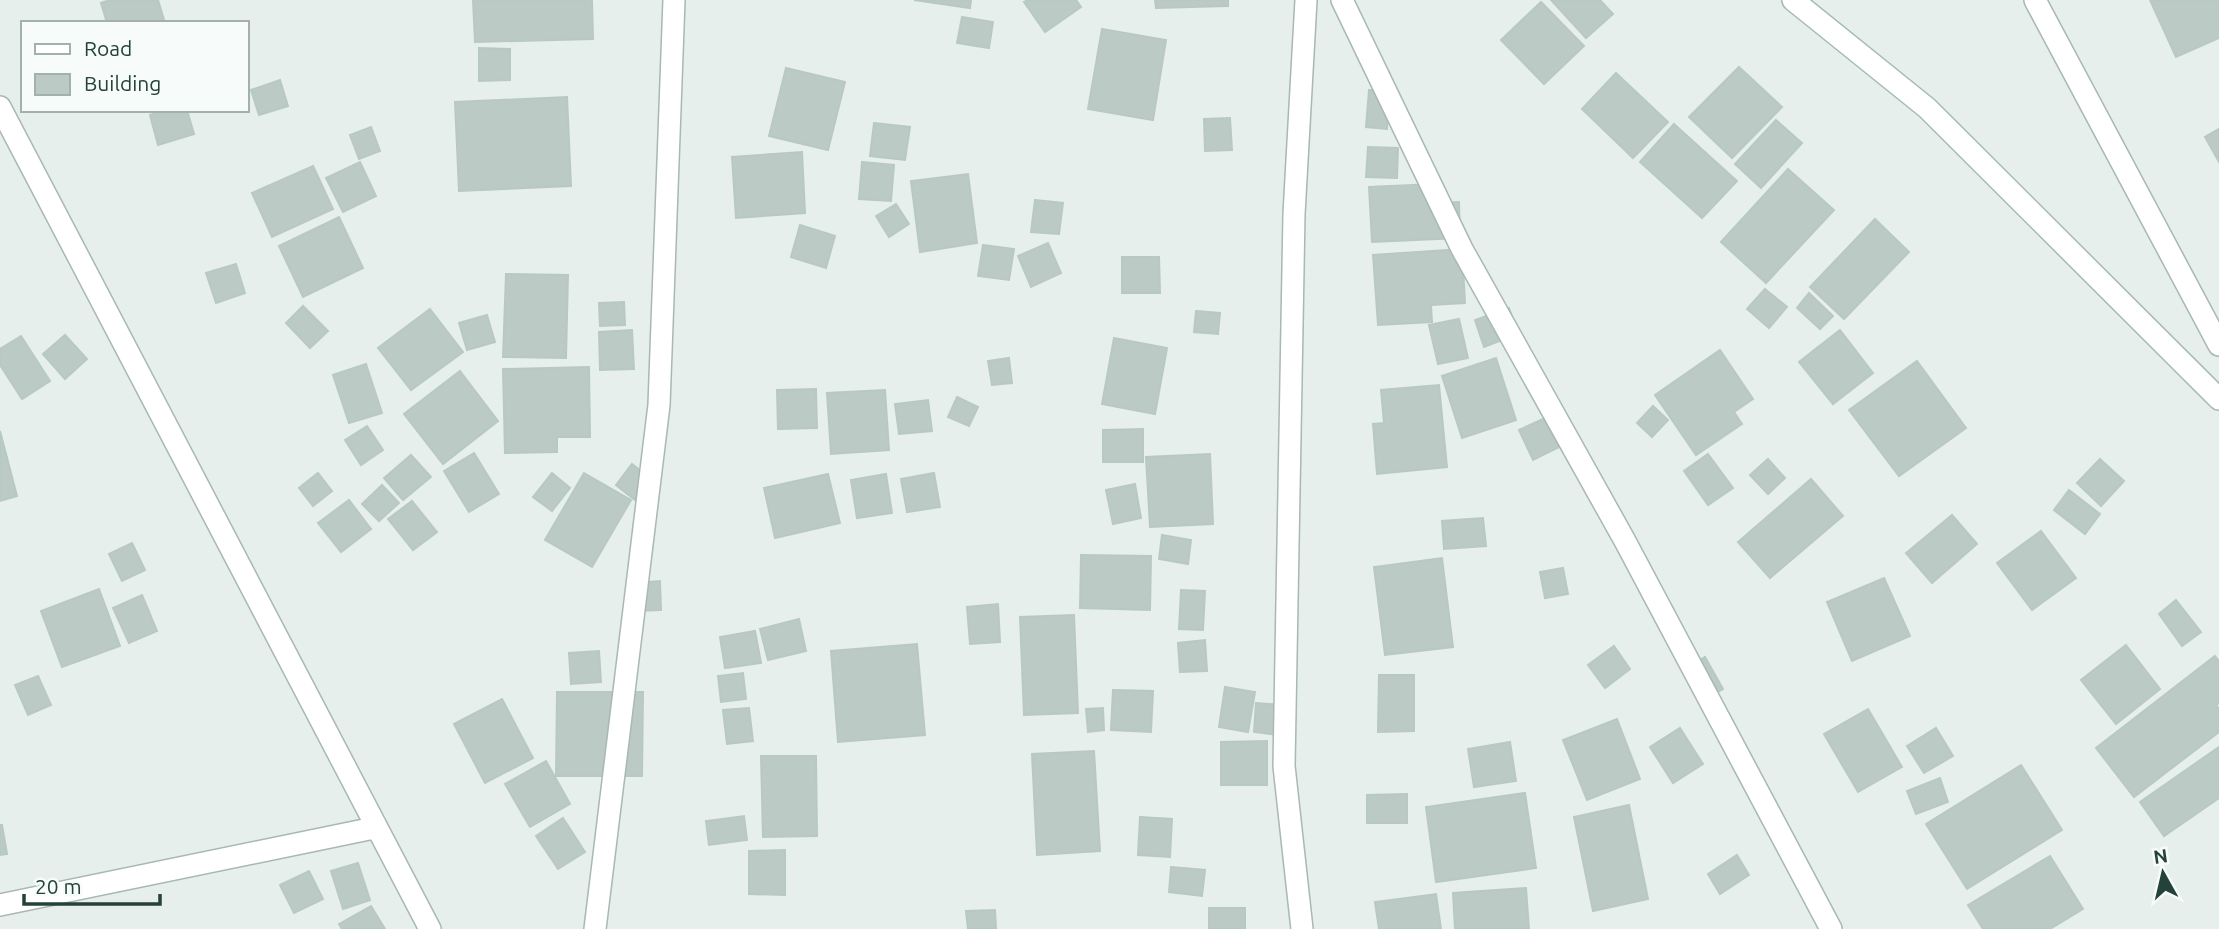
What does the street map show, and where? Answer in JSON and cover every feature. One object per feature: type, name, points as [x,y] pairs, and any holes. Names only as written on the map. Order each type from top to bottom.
[{"type":"street","points":[[595,929],[659,405],[674,0]]},
{"type":"street","points":[[1302,929],[1284,766],[1294,214],[1306,0]]},
{"type":"street","points":[[1342,0],[1462,249],[1625,541],[1831,929]]},
{"type":"street","points":[[1793,0],[1927,108],[2219,399]]},
{"type":"street","points":[[2035,0],[2219,345]]},
{"type":"street","points":[[0,107],[374,828],[430,929]]},
{"type":"street","points":[[0,905],[374,828]]},
{"type":"building","points":[[110,0],[158,0],[164,21],[106,21],[101,3]]},
{"type":"building","points":[[473,0],[592,0],[593,39],[475,42]]},
{"type":"building","points":[[914,0],[971,0],[970,8]]},
{"type":"building","points":[[1076,0],[1081,7],[1045,32],[1024,2]]},
{"type":"building","points":[[1155,0],[1228,0],[1228,6],[1156,8]]},
{"type":"building","points":[[1551,0],[1600,0],[1613,14],[1586,38]]},
{"type":"building","points":[[2150,0],[2219,0],[2219,38],[2176,57]]},
{"type":"building","points":[[1541,2],[1584,46],[1544,84],[1501,40]]},
{"type":"building","points":[[962,17],[993,22],[989,48],[957,43]]},
{"type":"building","points":[[1102,29],[1166,40],[1153,120],[1088,109]]},
{"type":"building","points":[[479,48],[510,49],[510,80],[479,81]]},
{"type":"building","points":[[1739,67],[1782,107],[1732,158],[1689,117]]},
{"type":"building","points":[[786,68],[845,82],[828,150],[769,136]]},
{"type":"building","points":[[1616,73],[1668,122],[1633,158],[1582,109]]},
{"type":"building","points":[[280,80],[288,106],[259,115],[251,90]]},
{"type":"building","points":[[1369,90],[1389,91],[1387,129],[1366,127]]},
{"type":"building","points":[[567,97],[571,186],[459,191],[455,102]]},
{"type":"building","points":[[160,112],[188,112],[194,134],[158,145],[150,115]]},
{"type":"building","points":[[1230,118],[1232,150],[1205,151],[1204,119]]},
{"type":"building","points":[[1776,120],[1802,143],[1761,188],[1735,164]]},
{"type":"building","points":[[874,123],[910,127],[905,160],[870,156]]},
{"type":"building","points":[[1674,124],[1737,181],[1702,218],[1640,162]]},
{"type":"building","points":[[371,127],[380,151],[359,159],[350,135]]},
{"type":"building","points":[[2219,129],[2219,162],[2205,137]]},
{"type":"building","points":[[1368,147],[1398,148],[1397,178],[1366,177]]},
{"type":"building","points":[[802,152],[805,213],[736,218],[732,157]]},
{"type":"building","points":[[360,162],[376,196],[343,212],[326,178]]},
{"type":"building","points":[[862,162],[894,165],[891,201],[859,199]]},
{"type":"building","points":[[313,166],[333,209],[272,237],[252,193]]},
{"type":"building","points":[[1788,169],[1834,210],[1766,283],[1721,242]]},
{"type":"building","points":[[968,174],[977,243],[920,252],[911,181]]},
{"type":"building","points":[[1436,184],[1437,203],[1459,202],[1460,238],[1372,242],[1369,187]]},
{"type":"building","points":[[1035,200],[1063,203],[1059,234],[1031,232]]},
{"type":"building","points":[[896,204],[909,224],[889,237],[876,216]]},
{"type":"building","points":[[339,217],[363,268],[303,297],[279,246]]},
{"type":"building","points":[[1875,219],[1909,252],[1844,319],[1810,287]]},
{"type":"building","points":[[800,225],[835,236],[826,268],[791,257]]},
{"type":"building","points":[[1048,243],[1061,273],[1031,287],[1018,256]]},
{"type":"building","points":[[983,245],[1014,249],[1009,280],[978,276]]},
{"type":"building","points":[[1462,249],[1465,303],[1431,305],[1432,322],[1378,325],[1373,255]]},
{"type":"building","points":[[1122,257],[1159,257],[1160,293],[1122,293]]},
{"type":"building","points":[[236,264],[245,293],[216,303],[206,273]]},
{"type":"building","points":[[506,274],[568,275],[566,358],[503,357]]},
{"type":"building","points":[[1765,289],[1787,307],[1769,328],[1747,309]]},
{"type":"building","points":[[1809,293],[1833,316],[1820,329],[1797,308]]},
{"type":"building","points":[[624,302],[625,325],[600,326],[599,303]]},
{"type":"building","points":[[303,306],[328,331],[310,348],[286,323]]},
{"type":"building","points":[[1509,308],[1518,334],[1484,347],[1475,320]]},
{"type":"building","points":[[430,309],[463,352],[411,390],[378,348]]},
{"type":"building","points":[[1196,311],[1220,313],[1218,334],[1194,332]]},
{"type":"building","points":[[487,315],[495,342],[467,350],[459,323]]},
{"type":"building","points":[[1459,319],[1468,358],[1438,364],[1429,325]]},
{"type":"building","points":[[632,330],[634,369],[600,370],[599,332]]},
{"type":"building","points":[[1840,330],[1873,373],[1833,404],[1799,362]]},
{"type":"building","points":[[65,335],[87,359],[65,379],[43,354]]},
{"type":"building","points":[[21,336],[50,381],[22,399],[0,365],[0,349]]},
{"type":"building","points":[[1114,338],[1167,348],[1155,414],[1102,404]]},
{"type":"building","points":[[1720,350],[1753,399],[1734,412],[1742,424],[1696,455],[1655,395]]},
{"type":"building","points":[[1009,358],[1012,383],[992,385],[988,361]]},
{"type":"building","points":[[1496,358],[1516,420],[1462,438],[1442,376]]},
{"type":"building","points":[[1917,361],[1966,428],[1899,476],[1849,410]]},
{"type":"building","points":[[366,364],[382,413],[349,423],[333,375]]},
{"type":"building","points":[[589,367],[590,437],[557,437],[557,452],[505,453],[503,369]]},
{"type":"building","points":[[460,371],[498,421],[443,464],[404,414]]},
{"type":"building","points":[[1439,385],[1447,467],[1377,474],[1373,424],[1384,423],[1381,390]]},
{"type":"building","points":[[816,389],[817,428],[778,429],[777,390]]},
{"type":"building","points":[[885,390],[889,450],[831,454],[827,393]]},
{"type":"building","points":[[957,397],[978,407],[969,426],[948,417]]},
{"type":"building","points":[[928,400],[932,431],[899,434],[895,404]]},
{"type":"building","points":[[1653,406],[1668,420],[1652,437],[1637,423]]},
{"type":"building","points":[[1545,418],[1559,447],[1533,460],[1519,430]]},
{"type":"building","points":[[367,426],[383,450],[361,465],[345,440]]},
{"type":"building","points":[[1143,429],[1143,462],[1103,462],[1103,430]]},
{"type":"building","points":[[0,431],[17,496],[0,501]]},
{"type":"building","points":[[474,453],[499,494],[469,512],[444,471]]},
{"type":"building","points":[[1210,454],[1213,524],[1150,527],[1146,457]]},
{"type":"building","points":[[1708,454],[1733,488],[1708,505],[1684,471]]},
{"type":"building","points":[[411,455],[431,477],[403,500],[384,478]]},
{"type":"building","points":[[1768,459],[1785,478],[1768,494],[1750,475]]},
{"type":"building","points":[[2100,459],[2124,481],[2101,506],[2077,483]]},
{"type":"building","points":[[632,464],[651,479],[635,500],[616,485]]},
{"type":"building","points":[[318,473],[332,491],[313,506],[299,488]]},
{"type":"building","points":[[552,473],[570,488],[552,511],[533,497]]},
{"type":"building","points":[[584,473],[631,500],[592,567],[545,540]]},
{"type":"building","points":[[934,473],[940,507],[907,512],[901,479]]},
{"type":"building","points":[[828,474],[840,523],[775,538],[764,488]]},
{"type":"building","points":[[886,474],[892,513],[857,518],[851,480]]},
{"type":"building","points":[[1811,479],[1843,516],[1770,578],[1738,542]]},
{"type":"building","points":[[1135,484],[1141,518],[1113,524],[1106,490]]},
{"type":"building","points":[[382,485],[399,503],[379,521],[362,504]]},
{"type":"building","points":[[2069,490],[2100,514],[2085,534],[2054,510]]},
{"type":"building","points":[[349,500],[371,529],[341,552],[318,523]]},
{"type":"building","points":[[412,501],[437,532],[413,550],[388,519]]},
{"type":"building","points":[[1952,515],[1977,544],[1932,583],[1906,553]]},
{"type":"building","points":[[1483,518],[1486,546],[1444,549],[1442,521]]},
{"type":"building","points":[[2041,531],[2076,578],[2032,610],[1997,563]]},
{"type":"building","points":[[1162,535],[1191,540],[1188,564],[1159,559]]},
{"type":"building","points":[[132,543],[145,570],[122,581],[109,554]]},
{"type":"building","points":[[1081,555],[1151,556],[1150,610],[1080,608]]},
{"type":"building","points":[[1442,558],[1453,647],[1385,655],[1374,567]]},
{"type":"building","points":[[1563,568],[1568,594],[1545,598],[1540,572]]},
{"type":"building","points":[[1884,578],[1910,636],[1852,661],[1827,602]]},
{"type":"building","points":[[660,581],[661,610],[637,611],[635,583]]},
{"type":"building","points":[[99,589],[120,646],[62,667],[41,611]]},
{"type":"building","points":[[1181,590],[1205,591],[1203,630],[1179,629]]},
{"type":"building","points":[[142,595],[157,631],[129,643],[113,608]]},
{"type":"building","points":[[2176,600],[2201,632],[2182,646],[2159,614]]},
{"type":"building","points":[[998,604],[1000,642],[970,644],[967,607]]},
{"type":"building","points":[[1074,615],[1078,713],[1024,715],[1020,617]]},
{"type":"building","points":[[799,619],[806,651],[768,660],[760,629]]},
{"type":"building","points":[[755,631],[761,663],[725,668],[720,637]]},
{"type":"building","points":[[1205,640],[1207,671],[1180,672],[1178,643]]},
{"type":"building","points":[[917,644],[925,735],[838,742],[831,651]]},
{"type":"building","points":[[2126,645],[2160,689],[2116,724],[2081,680]]},
{"type":"building","points":[[1614,646],[1630,669],[1605,688],[1588,665]]},
{"type":"building","points":[[599,651],[601,682],[571,684],[569,653]]},
{"type":"building","points":[[2215,656],[2219,661],[2219,703],[2216,705],[2219,709],[2219,732],[2134,797],[2096,748]]},
{"type":"building","points":[[1705,657],[1723,689],[1705,700],[1687,668]]},
{"type":"building","points":[[743,673],[746,699],[721,702],[718,676]]},
{"type":"building","points":[[1379,675],[1414,675],[1414,731],[1378,732]]},
{"type":"building","points":[[38,676],[51,705],[28,715],[15,685]]},
{"type":"building","points":[[1225,687],[1255,692],[1248,732],[1219,727]]},
{"type":"building","points":[[1113,690],[1153,691],[1151,732],[1111,730]]},
{"type":"building","points":[[557,692],[643,692],[642,776],[556,776]]},
{"type":"building","points":[[502,699],[533,758],[485,783],[454,724]]},
{"type":"building","points":[[1256,703],[1281,705],[1278,735],[1254,732]]},
{"type":"building","points":[[749,708],[753,741],[727,744],[723,710]]},
{"type":"building","points":[[1103,708],[1104,730],[1088,732],[1086,709]]},
{"type":"building","points":[[1868,709],[1902,767],[1858,792],[1824,734]]},
{"type":"building","points":[[1617,719],[1640,779],[1587,800],[1563,740]]},
{"type":"building","points":[[1680,728],[1703,764],[1673,783],[1650,747]]},
{"type":"building","points":[[1936,728],[1953,756],[1924,773],[1907,746]]},
{"type":"building","points":[[1267,741],[1267,785],[1221,785],[1221,742]]},
{"type":"building","points":[[1510,742],[1516,781],[1474,787],[1468,749]]},
{"type":"building","points":[[2219,747],[2219,798],[2164,836],[2140,802]]},
{"type":"building","points":[[1094,751],[1100,851],[1037,855],[1032,754]]},
{"type":"building","points":[[761,756],[816,756],[817,836],[763,837]]},
{"type":"building","points":[[546,761],[570,804],[530,827],[505,784]]},
{"type":"building","points":[[2021,765],[2062,830],[1967,889],[1926,824]]},
{"type":"building","points":[[1940,778],[1948,802],[1916,814],[1907,791]]},
{"type":"building","points":[[1525,793],[1536,868],[1436,882],[1426,807]]},
{"type":"building","points":[[1407,794],[1407,823],[1367,823],[1367,795]]},
{"type":"building","points":[[1629,805],[1648,899],[1593,911],[1574,817]]},
{"type":"building","points":[[744,816],[747,840],[709,845],[706,821]]},
{"type":"building","points":[[1140,817],[1172,819],[1170,857],[1138,855]]},
{"type":"building","points":[[563,818],[585,852],[558,869],[536,836]]},
{"type":"building","points":[[0,825],[7,854],[0,855]]},
{"type":"building","points":[[785,850],[785,895],[749,894],[749,851]]},
{"type":"building","points":[[1737,855],[1749,875],[1720,894],[1708,874]]},
{"type":"building","points":[[2050,856],[2083,909],[2050,929],[1983,929],[1968,905]]},
{"type":"building","points":[[358,863],[370,900],[343,909],[331,871]]},
{"type":"building","points":[[1171,867],[1205,870],[1202,896],[1169,892]]},
{"type":"building","points":[[309,871],[323,899],[294,913],[280,885]]},
{"type":"building","points":[[1526,888],[1529,929],[1455,929],[1453,893]]},
{"type":"building","points":[[1436,894],[1441,929],[1379,929],[1375,902]]},
{"type":"building","points":[[371,906],[385,929],[342,929],[339,924]]},
{"type":"building","points":[[1209,908],[1245,908],[1245,929],[1209,929]]},
{"type":"building","points":[[995,910],[996,929],[968,929],[966,911]]}]
